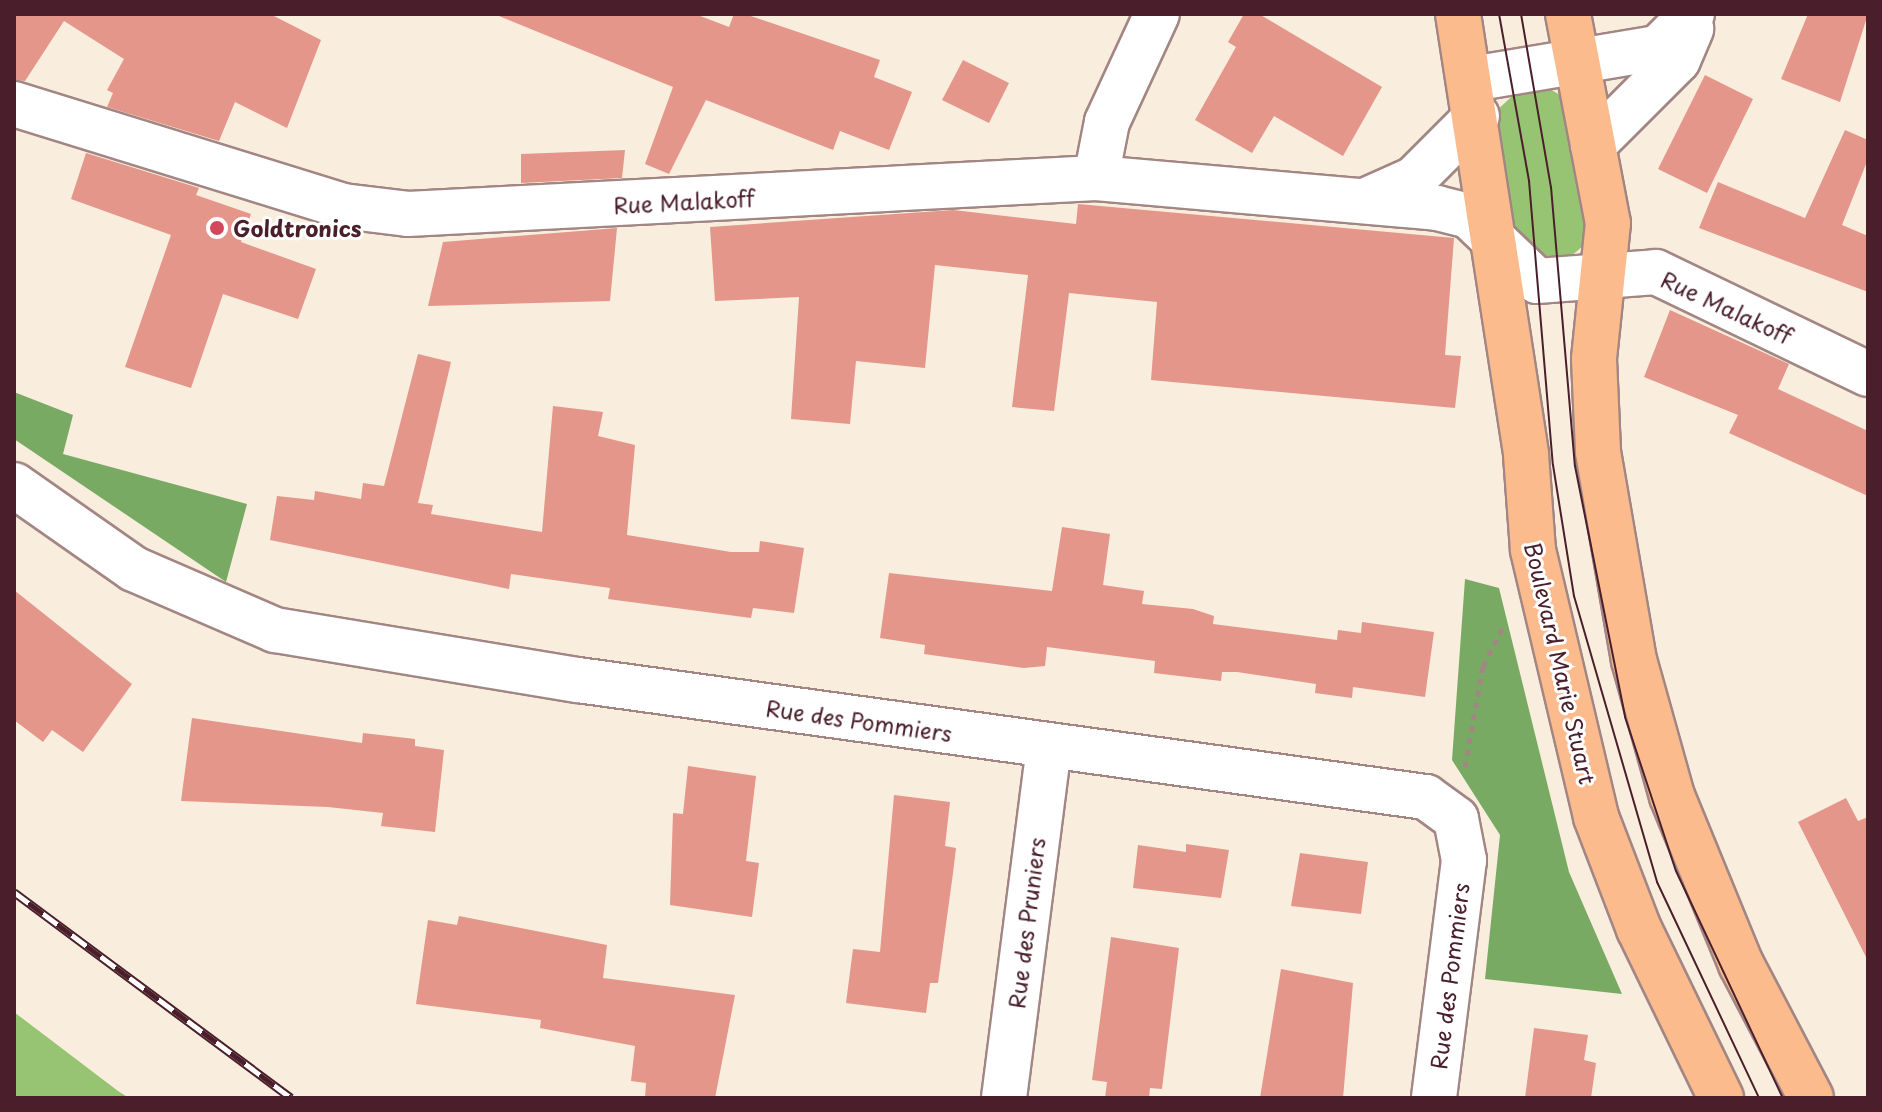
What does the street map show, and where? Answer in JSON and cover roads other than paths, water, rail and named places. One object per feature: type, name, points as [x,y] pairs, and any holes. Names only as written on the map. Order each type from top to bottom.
[{"type":"main road","name":"Boulevard Marie Stuart","points":[[1458,14],[1475,97],[1533,550],[1596,817],[1639,929],[1721,1098]]},
{"type":"main road","points":[[1568,14],[1608,223],[1594,359],[1598,452],[1634,660],[1672,796],[1741,964],[1811,1098]]},
{"type":"street","points":[[1096,178],[1107,122],[1157,14]]},
{"type":"street","points":[[1475,97],[1578,66],[1658,48],[1695,14]]},
{"type":"street","points":[[1593,145],[1678,60],[1695,14]]},
{"type":"street","name":"Rue Malakoff","points":[[1369,199],[1414,179],[1475,97]]},
{"type":"street","name":"Rue Malakoff","points":[[14,104],[343,206],[408,214],[1096,178],[1369,199],[1452,211],[1491,234],[1511,263],[1537,281],[1601,276],[1670,276],[1868,374]]},
{"type":"street","name":"Rue des Pommiers","points":[[14,485],[134,569],[275,630],[1049,747],[1426,797],[1456,819],[1464,860],[1434,1098]]},
{"type":"street","name":"Rue des Pruniers","points":[[1004,1098],[1049,747]]},
{"type":"tram line","points":[[1499,14],[1529,181],[1553,465],[1574,596],[1657,882],[1759,1098]]},
{"type":"tram line","points":[[1521,14],[1551,187],[1575,466],[1625,717],[1676,871],[1783,1098]]},
{"type":"railway","points":[[14,892],[291,1098]]},
{"type":"place","name":"Goldtronics","points":[[217,228]]}]
